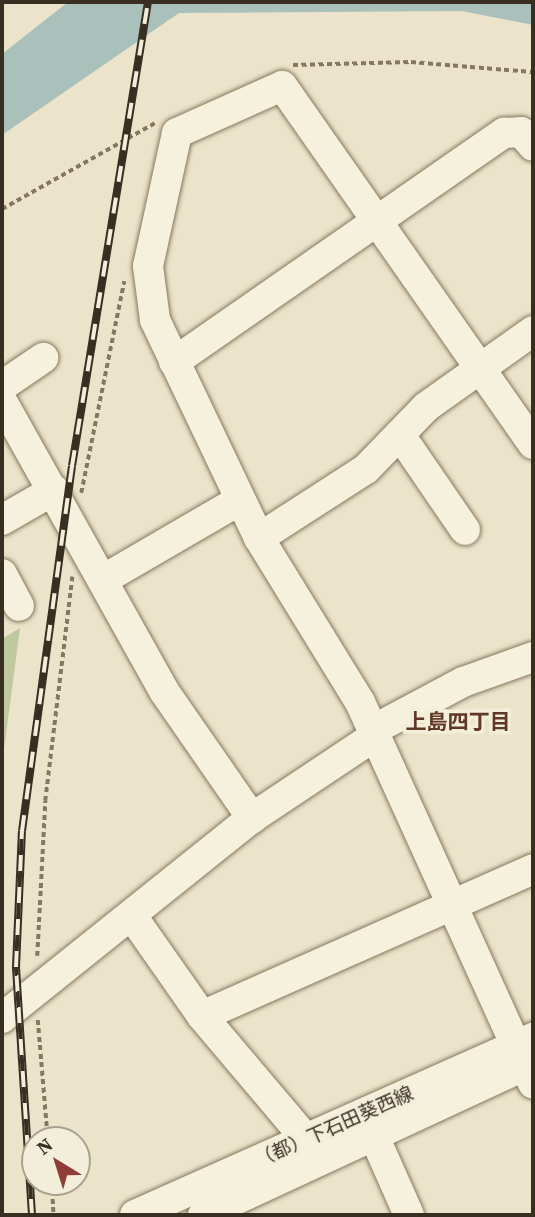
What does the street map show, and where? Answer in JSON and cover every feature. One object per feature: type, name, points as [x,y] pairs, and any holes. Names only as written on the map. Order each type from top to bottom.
[{"type":"street","points":[[528,1059],[452,905],[374,733],[259,538],[152,314],[148,266],[168,154],[181,129],[282,86],[533,444]]},
{"type":"street","points":[[174,362],[504,133],[521,132],[533,146]]},
{"type":"street","points":[[259,538],[366,469],[426,407],[533,331]]},
{"type":"street","points":[[2,386],[43,358]]},
{"type":"street","points":[[2,401],[106,578],[164,691],[252,818]]},
{"type":"street","points":[[400,435],[465,530]]},
{"type":"street","points":[[2,520],[54,491]]},
{"type":"street","points":[[106,578],[240,500]]},
{"type":"street","points":[[2,574],[19,606]]},
{"type":"street","points":[[2,1018],[252,818],[374,733],[463,682],[533,657]]},
{"type":"street","points":[[202,1016],[533,869]]},
{"type":"street","points":[[132,916],[202,1016],[306,1139]]},
{"type":"street","name":"（都）下石田葵西線","points":[[203,1215],[374,1136],[528,1059]]},
{"type":"street","name":"（都）下石田葵西線","points":[[135,1215],[306,1139],[528,1059]]},
{"type":"street","points":[[374,1136],[409,1215]]},
{"type":"path","points":[[279,66],[411,61],[533,72]]},
{"type":"path","points":[[2,209],[167,118]]},
{"type":"path","points":[[153,136],[156,123]]},
{"type":"path","points":[[75,524],[126,270]]},
{"type":"path","points":[[47,1126],[36,989],[45,801],[73,562]]},
{"type":"path","points":[[53,1196],[54,1215]]},
{"type":"green space","points":[[20,628],[2,765],[2,639]]},
{"type":"water","points":[[68,2],[533,2],[533,25],[462,11],[179,13],[2,135],[2,54]]},
{"type":"railway","points":[[32,1215],[16,967],[22,831],[72,466],[148,2]]},
{"type":"district","name":"上島四丁目","points":[[458,722]]}]
